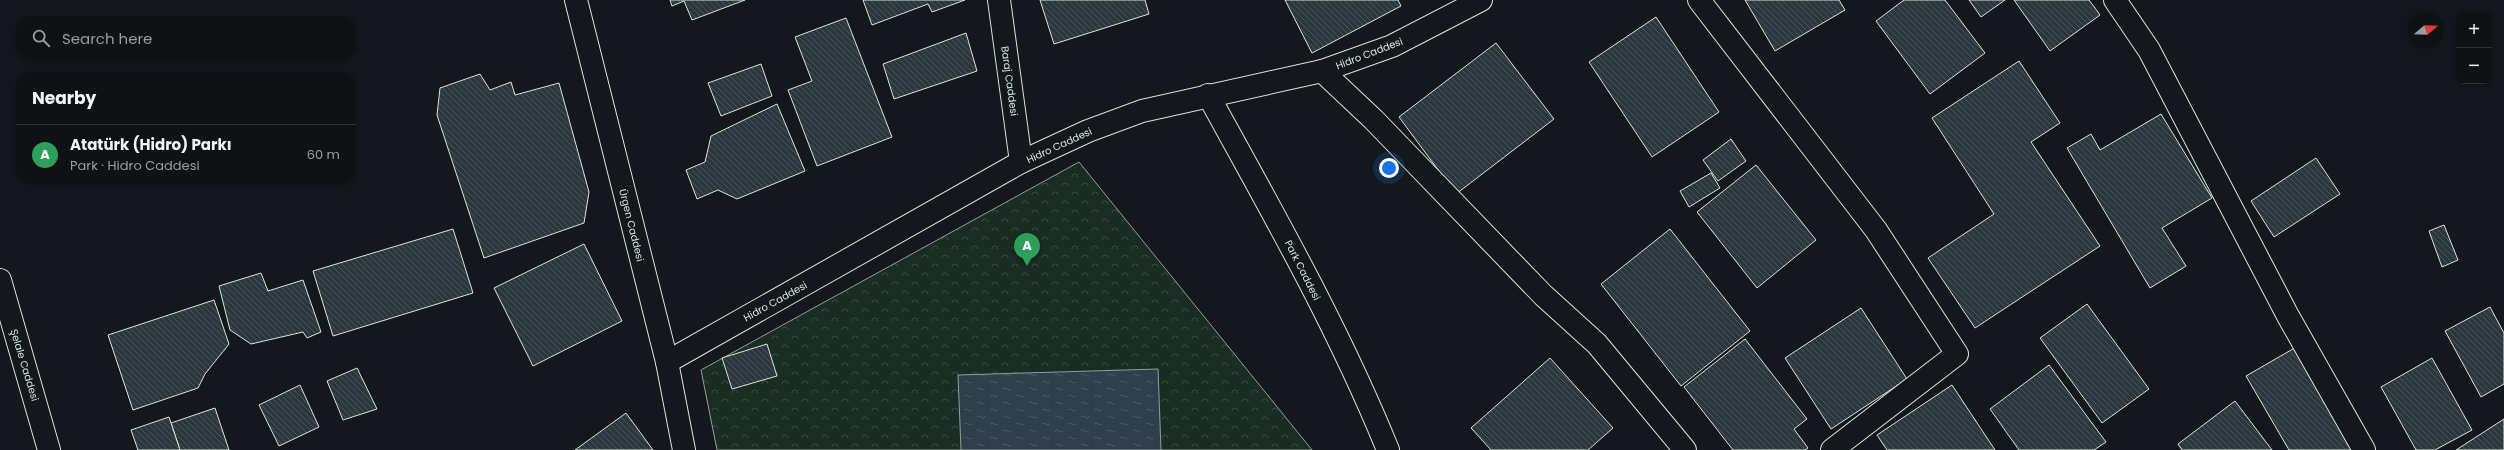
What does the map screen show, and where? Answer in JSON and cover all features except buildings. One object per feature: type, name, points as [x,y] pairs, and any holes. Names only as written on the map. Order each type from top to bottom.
[{"type":"street","name":"Ürgen Caddesi","points":[[576,0],[667,362],[684,450]]},
{"type":"street","name":"Baraj Caddesi","points":[[999,0],[1021,162]]},
{"type":"street","name":"Hidro Caddesi","points":[[667,362],[1021,162],[1088,131],[1142,111],[1208,95],[1322,71],[1392,46],[1481,0]]},
{"type":"street","points":[[1700,0],[1876,230],[1957,354],[1832,450]]},
{"type":"street","points":[[2115,0],[2150,50],[2288,316],[2364,450]]},
{"type":"street","points":[[1322,71],[1374,120],[1543,295],[1597,344],[1685,450]]},
{"type":"street","name":"Park Caddesi","points":[[1208,95],[1302,267],[1352,367],[1388,450]]},
{"type":"street","name":"Şelale Caddesi","points":[[0,280],[49,450]]},
{"type":"green space","points":[[1079,162],[1312,450],[717,450],[701,370]]},
{"type":"water","points":[[1158,369],[1161,450],[961,450],[958,375]]},
{"type":"place","name":"Atatürk (Hidro) Parkı","points":[[1027,266]]}]
